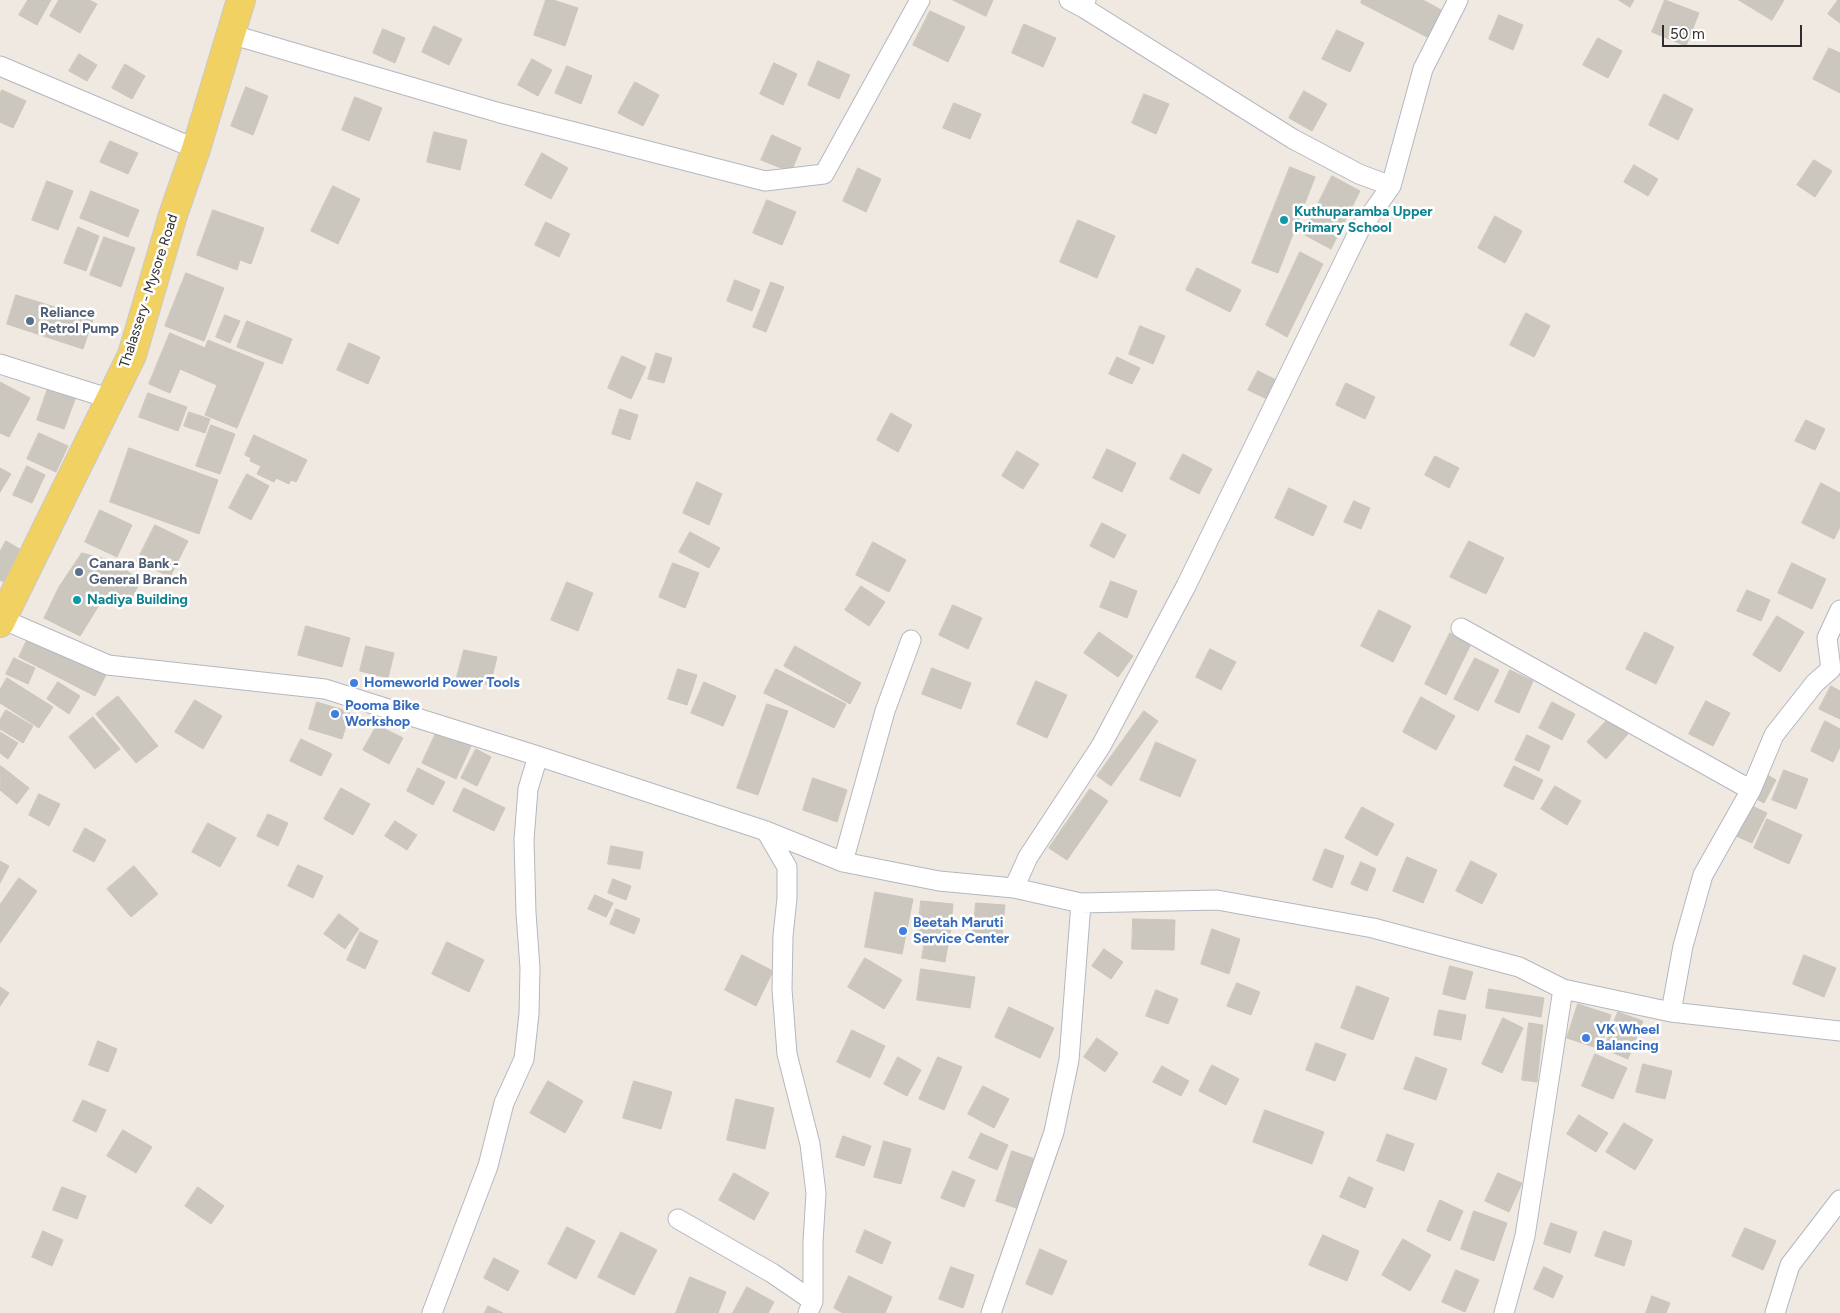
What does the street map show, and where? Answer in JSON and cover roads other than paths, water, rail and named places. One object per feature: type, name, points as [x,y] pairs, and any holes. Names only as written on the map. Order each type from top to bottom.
[{"type":"main road","name":"Thalassery - Mysore Road","points":[[1,621],[132,355],[173,215],[196,149],[241,0]]},
{"type":"street","points":[[230,34],[500,113],[765,181],[824,174],[920,0]]},
{"type":"street","points":[[1014,888],[1028,857],[1101,746],[1186,586],[1359,231],[1391,186],[1423,69],[1458,0]]},
{"type":"street","points":[[1080,3],[1293,139],[1359,174],[1391,186]]},
{"type":"street","points":[[0,66],[196,149]]},
{"type":"street","points":[[0,364],[111,399]]},
{"type":"street","points":[[1671,1012],[1683,946],[1703,875],[1751,790],[1774,735],[1815,683],[1836,671],[1827,638],[1840,610]]},
{"type":"street","points":[[1,621],[108,665],[325,689],[538,756],[766,831],[843,862],[939,881],[1014,888],[1081,903],[1217,900],[1373,928],[1519,967],[1563,990],[1671,1012],[1840,1031]]},
{"type":"street","points":[[1461,628],[1751,790]]},
{"type":"street","points":[[843,862],[885,711],[912,640]]},
{"type":"street","points":[[432,1313],[488,1166],[504,1103],[524,1059],[529,1014],[530,968],[524,840],[528,789],[538,756]]},
{"type":"street","points":[[766,831],[787,867],[782,989],[787,1054],[810,1144],[816,1193],[810,1307]]},
{"type":"street","points":[[991,1313],[1054,1132],[1069,1060],[1081,903]]},
{"type":"street","points":[[1504,1313],[1525,1236],[1563,990]]},
{"type":"street","points":[[1775,1313],[1790,1265],[1840,1200]]},
{"type":"street","points":[[678,1219],[772,1273],[810,1307]]},
{"type":"place","name":"Kuthuparamba Upper Primary School","points":[[1284,220]]},
{"type":"place","name":"Reliance Petrol Pump","points":[[30,321]]},
{"type":"place","name":"Canara Bank - General Branch","points":[[79,572]]},
{"type":"place","name":"Nadiya Building","points":[[77,600]]},
{"type":"place","name":"Homeworld Power Tools","points":[[354,683]]},
{"type":"place","name":"Pooma Bike Workshop","points":[[335,714]]},
{"type":"place","name":"Beetah Maruti Service Center","points":[[903,931]]},
{"type":"place","name":"VK Wheel Balancing","points":[[1586,1038]]}]
